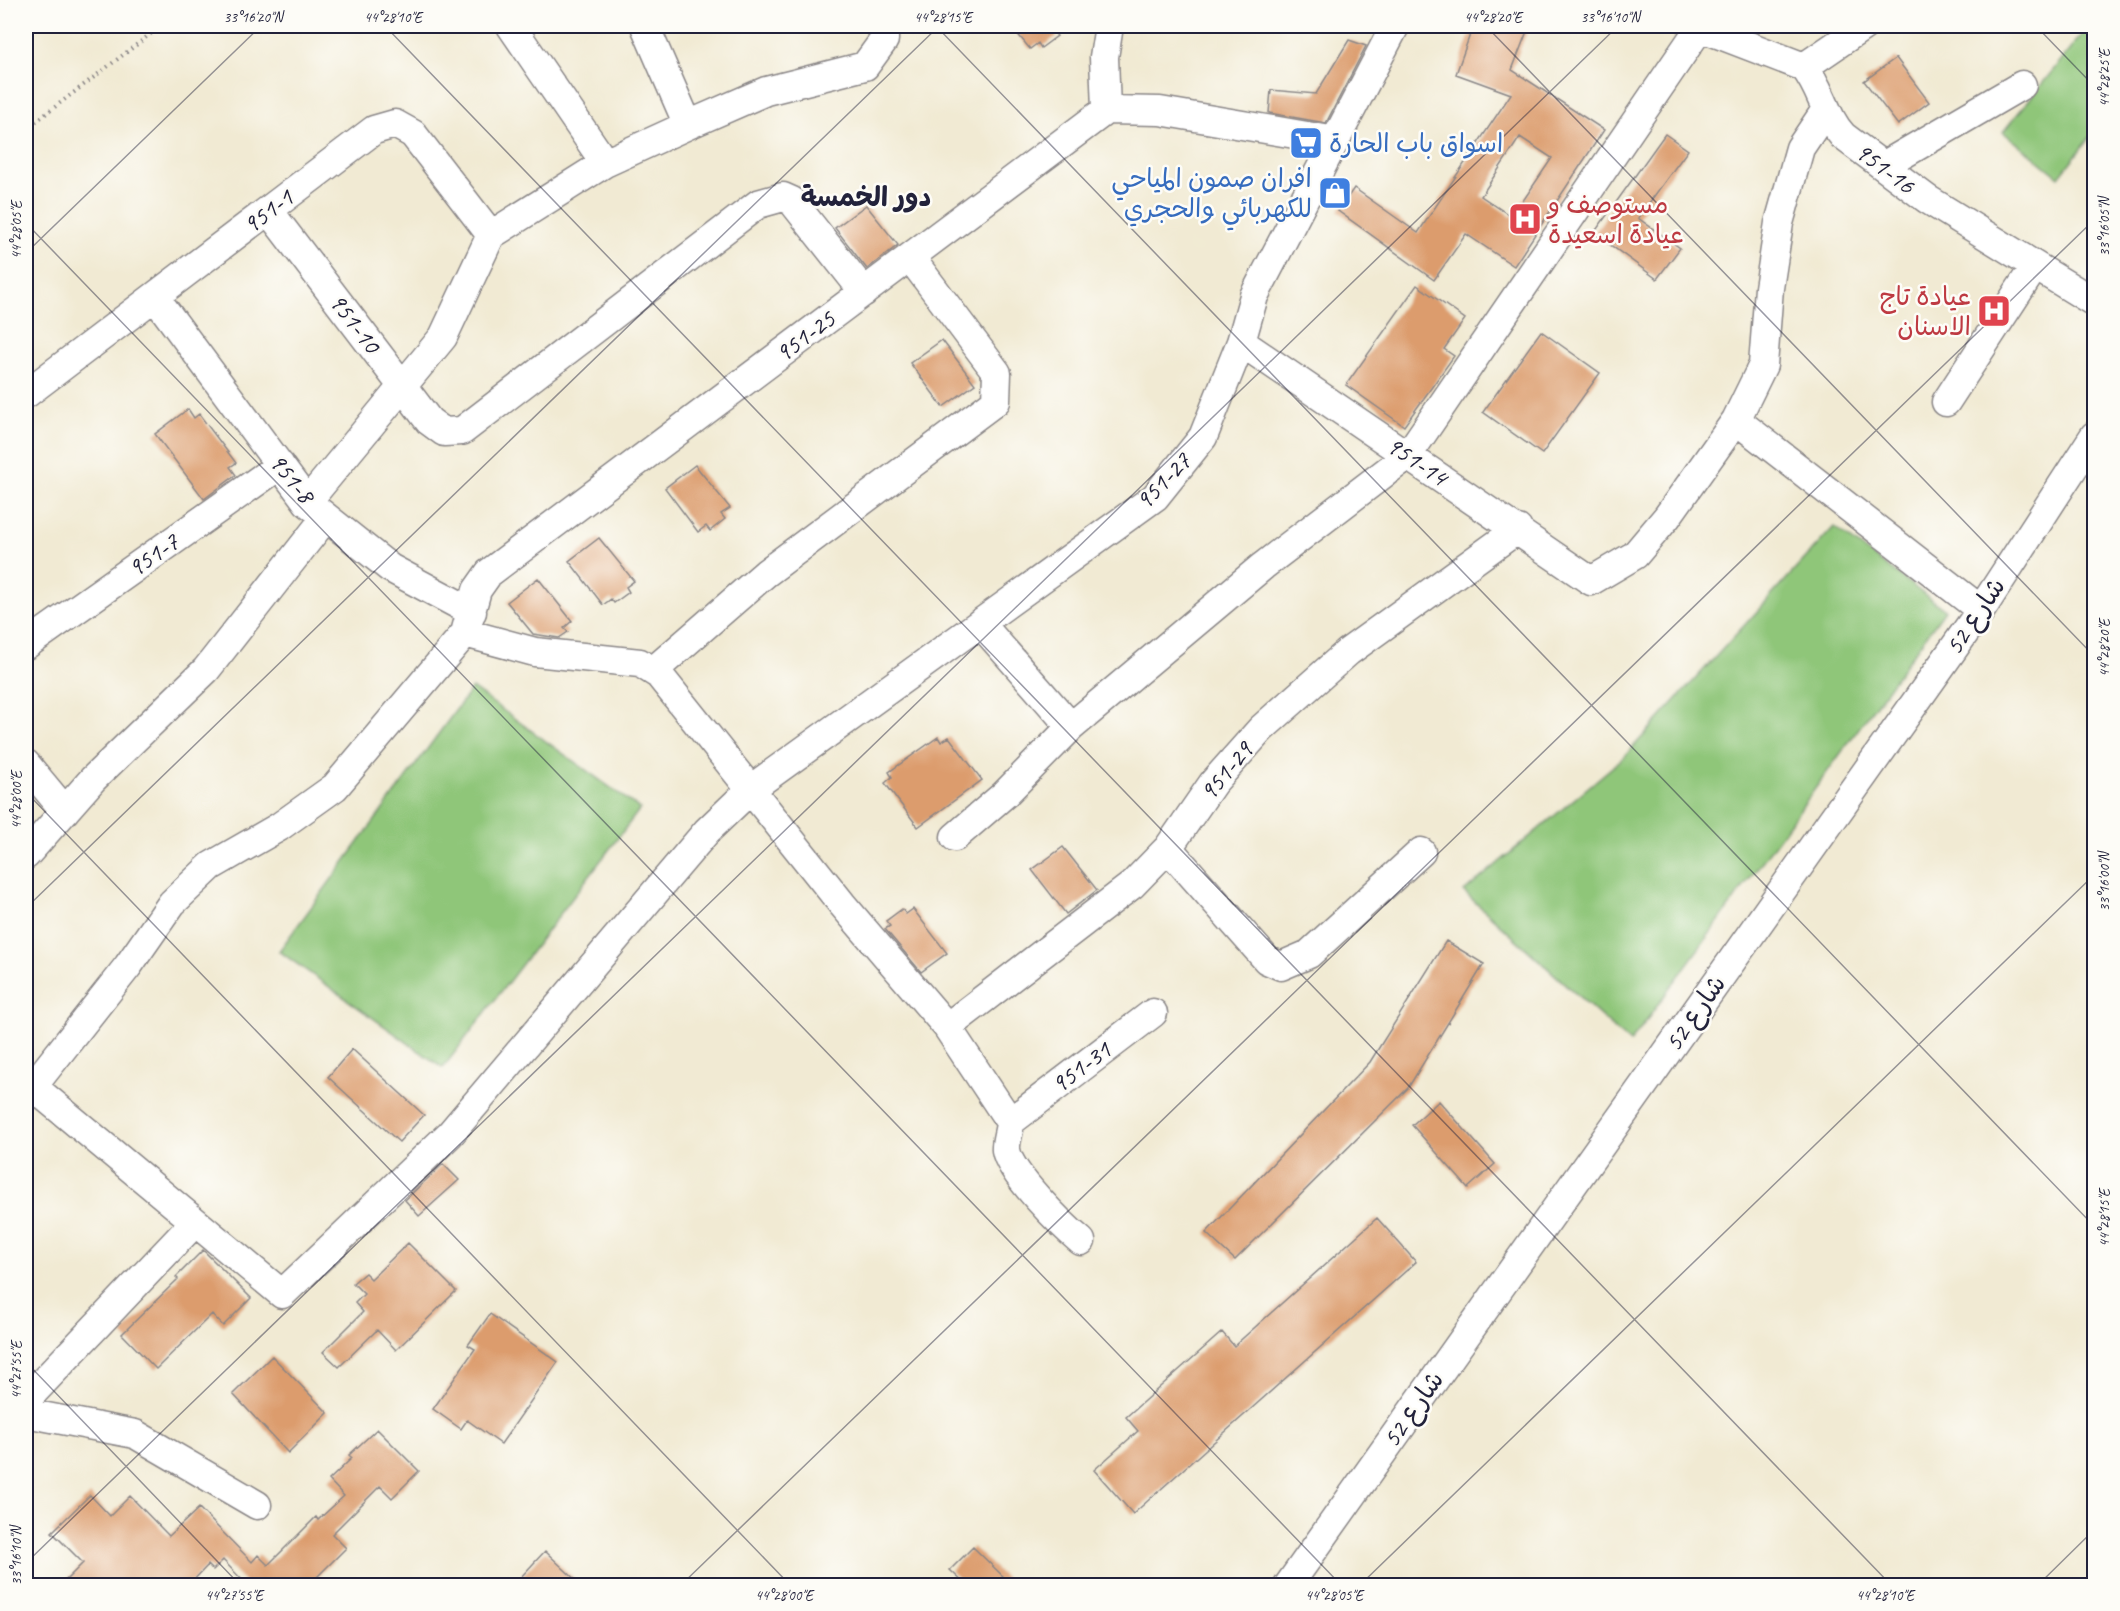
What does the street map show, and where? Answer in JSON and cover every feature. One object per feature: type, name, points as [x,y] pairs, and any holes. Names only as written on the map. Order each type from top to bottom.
[{"type":"street","points":[[511,26],[605,163]]},
{"type":"street","points":[[645,26],[688,125]]},
{"type":"street","points":[[26,855],[93,779],[206,670],[403,386],[443,337],[490,235],[605,163],[688,125],[766,90],[865,66],[884,40],[884,26]]},
{"type":"street","points":[[1108,26],[1104,57],[1106,110],[1160,111],[1335,141]]},
{"type":"street","points":[[955,837],[1005,794],[1071,727],[1263,566],[1408,455],[1699,26],[1804,68],[1864,26]]},
{"type":"street","name":"951-27","points":[[195,1222],[282,1294],[450,1134],[707,831],[752,788],[1155,497],[1203,437],[1241,342],[1254,296],[1335,141],[1390,28]]},
{"type":"street","name":"951-16","points":[[1804,68],[1816,82],[1825,111],[1843,135],[1927,199],[2094,302]]},
{"type":"street","points":[[1883,166],[2022,85]]},
{"type":"street","name":"951-25","points":[[469,623],[477,590],[489,573],[1106,110]]},
{"type":"street","points":[[1825,111],[1800,148],[1779,223],[1769,288],[1763,365],[1736,420],[1981,610]]},
{"type":"street","name":"951-1","points":[[26,394],[374,130],[395,124],[414,134],[490,235]]},
{"type":"street","name":"951-10","points":[[269,211],[429,421],[444,432],[462,432],[758,204],[783,197],[792,201],[864,292]]},
{"type":"street","points":[[910,257],[997,373],[996,401],[766,573],[653,671],[659,675],[752,788],[842,904],[947,1027],[1010,1122],[1006,1150],[1020,1176],[1053,1215],[1081,1241]]},
{"type":"street","points":[[1946,402],[2036,266]]},
{"type":"street","name":"951-8","points":[[155,297],[280,465],[317,509],[390,568],[469,623],[535,652],[640,663],[653,671]]},
{"type":"street","name":"951-14","points":[[1241,342],[1591,581],[1635,555],[1667,517],[1736,420]]},
{"type":"street","name":"شارع 52","points":[[1288,1586],[1981,610],[2094,436]]},
{"type":"street","name":"951-7","points":[[26,645],[280,465]]},
{"type":"street","name":"951-29","points":[[947,1027],[1132,885],[1168,848],[1213,783],[1262,729],[1348,652],[1518,529]]},
{"type":"street","points":[[26,1400],[195,1222],[29,1091],[128,966],[172,903],[211,866],[279,827],[334,787],[469,623]]},
{"type":"street","points":[[980,623],[1071,727]]},
{"type":"street","points":[[26,764],[65,811]]},
{"type":"street","points":[[1168,848],[1267,960],[1281,966],[1309,954],[1420,852]]},
{"type":"street","name":"951-31","points":[[1010,1122],[1153,1013]]},
{"type":"street","points":[[26,1413],[135,1434],[257,1505]]},
{"type":"path","points":[[26,129],[160,26]]},
{"type":"green space","points":[[2088,27],[2094,33],[2094,132],[2059,177],[2003,132]]},
{"type":"green space","points":[[1834,527],[1945,610],[1630,1043],[1464,892],[1624,757]]},
{"type":"green space","points":[[472,688],[640,809],[443,1068],[279,951]]},
{"type":"building","points":[[1011,26],[1061,26],[1053,31],[1057,36],[1041,48],[1038,43],[1030,49]]},
{"type":"building","points":[[1473,26],[1529,26],[1512,70],[1604,130],[1514,266],[1466,234],[1434,280],[1338,211],[1354,188],[1418,233],[1511,94],[1456,74]],"holes":[[[1520,137],[1552,158],[1512,217],[1481,196]]]},
{"type":"building","points":[[1349,40],[1366,46],[1326,123],[1269,113],[1271,90],[1316,94]]},
{"type":"building","points":[[1896,58],[1929,102],[1898,125],[1864,81]]},
{"type":"building","points":[[1665,134],[1688,150],[1638,218],[1680,248],[1657,279],[1594,233]]},
{"type":"building","points":[[866,205],[898,245],[867,269],[835,228]]},
{"type":"building","points":[[1417,285],[1465,319],[1444,349],[1454,356],[1404,426],[1346,385]]},
{"type":"building","points":[[1541,331],[1600,373],[1542,454],[1483,412]]},
{"type":"building","points":[[942,340],[975,384],[943,407],[910,363]]},
{"type":"building","points":[[188,409],[194,418],[199,414],[236,463],[230,467],[236,475],[204,499],[155,434]]},
{"type":"building","points":[[695,465],[730,508],[721,514],[725,519],[710,531],[706,526],[698,532],[665,488]]},
{"type":"building","points":[[599,538],[634,581],[626,587],[629,592],[614,603],[611,599],[603,605],[569,561]]},
{"type":"building","points":[[538,578],[572,621],[564,628],[568,632],[559,638],[533,634],[507,602]]},
{"type":"building","points":[[938,737],[941,742],[949,737],[982,780],[918,827],[885,783],[892,777],[889,772]]},
{"type":"building","points":[[1063,847],[1097,890],[1066,914],[1032,870]]},
{"type":"building","points":[[902,909],[906,914],[913,909],[947,953],[921,972],[885,929],[890,926],[886,921]]},
{"type":"building","points":[[1446,941],[1484,964],[1408,1088],[1235,1260],[1206,1233],[1370,1062]]},
{"type":"building","points":[[352,1049],[424,1115],[399,1142],[328,1077]]},
{"type":"building","points":[[1439,1101],[1495,1164],[1468,1188],[1412,1125]]},
{"type":"building","points":[[443,1164],[459,1180],[419,1216],[405,1200]]},
{"type":"building","points":[[1377,1218],[1416,1262],[1133,1514],[1094,1470],[1138,1431],[1126,1417],[1222,1332],[1234,1346]]},
{"type":"building","points":[[408,1243],[456,1291],[396,1350],[377,1330],[339,1367],[323,1352],[363,1312],[355,1303],[364,1294],[353,1283],[365,1273],[371,1279]]},
{"type":"building","points":[[203,1250],[251,1298],[223,1326],[212,1314],[156,1369],[122,1334],[178,1279],[176,1277]]},
{"type":"building","points":[[490,1314],[558,1362],[501,1444],[467,1420],[461,1429],[433,1409],[475,1349],[468,1345]]},
{"type":"building","points":[[272,1356],[328,1413],[288,1453],[233,1394]]},
{"type":"building","points":[[377,1429],[419,1471],[392,1498],[380,1486],[332,1534],[346,1548],[308,1586],[248,1586],[223,1560],[213,1570],[208,1565],[188,1586],[60,1586],[83,1563],[52,1532],[90,1495],[110,1516],[130,1496],[169,1536],[199,1508],[252,1562],[258,1555],[268,1565],[316,1517],[318,1520],[344,1496],[329,1480],[352,1458],[349,1455]]},
{"type":"building","points":[[973,1547],[1013,1586],[967,1586],[950,1570]]},
{"type":"building","points":[[545,1551],[582,1586],[528,1586],[520,1578]]},
{"type":"place","name":"اسواق باب الحارة","points":[[1306,143]]},
{"type":"place","name":"افران صمون المياحي للكهربائي والحجري","points":[[1335,193]]},
{"type":"place","name":"مستوصف و عيادة اسعيدة","points":[[1525,219]]},
{"type":"place","name":"عيادة تاج الاسنان","points":[[1994,311]]},
{"type":"district","name":"دور الخمسة","points":[[866,197]]}]
